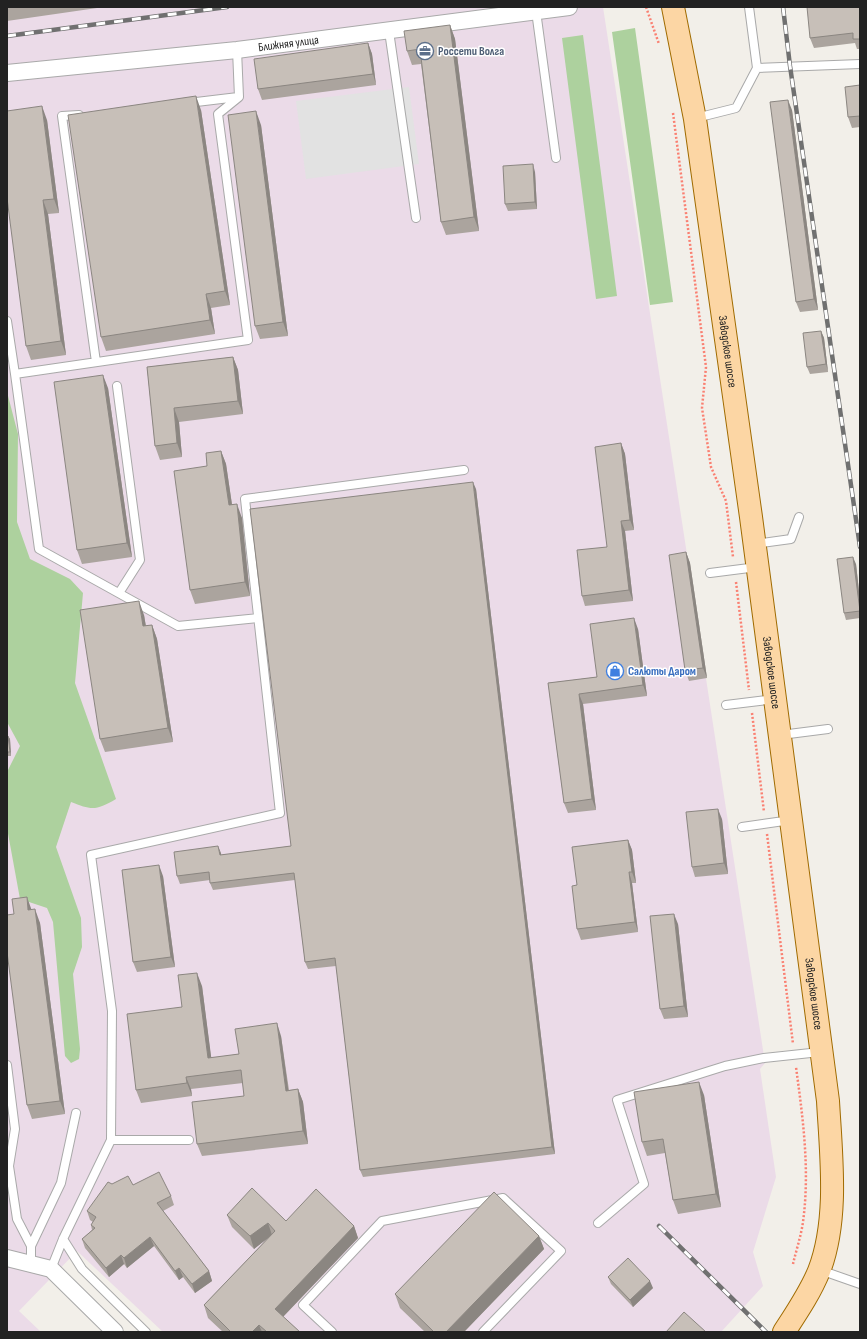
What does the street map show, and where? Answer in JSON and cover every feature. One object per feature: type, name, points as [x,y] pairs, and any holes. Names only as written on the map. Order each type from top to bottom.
[{"type":"main road","name":"Заводское шоссе","points":[[673,7],[695,118],[775,699],[828,1101],[832,1178],[828,1232],[819,1270],[806,1298],[784,1332]]},
{"type":"street","name":"Ближняя улица","points":[[7,73],[237,50],[569,7]]},
{"type":"street","points":[[7,1258],[51,1269],[115,1332]]},
{"type":"lane","points":[[695,118],[736,108],[757,68],[749,7]]},
{"type":"lane","points":[[536,11],[556,158]]},
{"type":"lane","points":[[389,31],[416,218]]},
{"type":"lane","points":[[237,50],[239,97]]},
{"type":"lane","points":[[757,68],[860,64]]},
{"type":"lane","points":[[178,104],[239,97]]},
{"type":"lane","points":[[15,374],[248,340],[218,114],[239,97]]},
{"type":"lane","points":[[85,114],[62,116],[96,362]]},
{"type":"lane","points":[[7,321],[8,340],[15,374],[39,549],[178,626],[258,618]]},
{"type":"lane","points":[[117,386],[140,560],[118,593]]},
{"type":"lane","points":[[51,1269],[63,1240],[111,1140],[112,1011],[91,855],[280,813],[245,499],[464,470]]},
{"type":"lane","points":[[754,544],[791,539],[799,517]]},
{"type":"lane","points":[[710,573],[757,567]]},
{"type":"lane","points":[[726,705],[775,699]]},
{"type":"lane","points":[[779,735],[828,729]]},
{"type":"lane","points":[[742,827],[791,820]]},
{"type":"lane","points":[[598,1223],[644,1184],[617,1100],[725,1066],[764,1058],[821,1052]]},
{"type":"lane","points":[[7,1065],[15,1129],[8,1166],[16,1219],[31,1246]]},
{"type":"lane","points":[[30,1264],[31,1246],[62,1183],[76,1113]]},
{"type":"lane","points":[[111,1140],[189,1140]]},
{"type":"lane","points":[[332,1332],[303,1305],[382,1221],[503,1198],[561,1251],[483,1332]]},
{"type":"lane","points":[[63,1240],[82,1269],[146,1332]]},
{"type":"lane","points":[[819,1270],[860,1284]]},
{"type":"path","points":[[646,7],[654,32],[662,50]]},
{"type":"path","points":[[672,111],[706,367],[702,408],[711,467],[726,501],[805,1133],[806,1176],[803,1223],[793,1264]]},
{"type":"shaded area","points":[[7,7],[603,7],[765,1063],[760,1069],[776,1177],[753,1252],[763,1286],[721,1332],[163,1332],[77,1251],[19,1311],[41,1332],[7,1332]]},
{"type":"shaded area","points":[[409,87],[419,164],[306,179],[296,101]]},
{"type":"green space","points":[[635,28],[673,302],[650,305],[612,32]]},
{"type":"green space","points":[[583,35],[617,296],[596,299],[562,38]]},
{"type":"green space","points":[[7,392],[18,434],[17,522],[30,559],[70,579],[83,593],[75,683],[116,799],[103,806],[94,808],[84,807],[71,802],[56,847],[81,918],[82,947],[73,974],[80,1049],[79,1059],[71,1063],[65,1056],[53,922],[47,908],[20,899],[7,828],[7,772],[20,746],[7,722]]},
{"type":"building","points":[[807,7],[860,7],[860,39],[853,39],[853,33],[810,38]]},
{"type":"building","points":[[450,25],[474,217],[441,222],[420,49],[407,51],[404,31]]},
{"type":"building","points":[[368,43],[373,74],[258,89],[254,59]]},
{"type":"building","points":[[860,85],[860,116],[848,117],[845,87]]},
{"type":"building","points":[[196,96],[225,291],[206,294],[210,320],[101,337],[68,115]]},
{"type":"building","points":[[788,100],[814,299],[796,302],[770,102]]},
{"type":"building","points":[[42,106],[54,199],[43,200],[61,341],[26,346],[7,198],[7,111]]},
{"type":"building","points":[[256,111],[283,322],[255,326],[228,115]]},
{"type":"building","points":[[533,164],[535,202],[505,204],[503,166]]},
{"type":"building","points":[[821,331],[826,364],[807,367],[803,333]]},
{"type":"building","points":[[233,357],[238,401],[174,408],[177,443],[155,446],[147,367]]},
{"type":"building","points":[[103,375],[127,543],[77,550],[54,382]]},
{"type":"building","points":[[621,443],[630,520],[621,521],[629,590],[582,596],[577,550],[607,547],[595,447]]},
{"type":"building","points":[[221,451],[229,505],[237,504],[245,582],[190,590],[174,471],[207,466],[206,453]]},
{"type":"building","points":[[473,482],[552,1147],[360,1170],[335,958],[305,962],[294,873],[210,883],[209,872],[177,876],[174,852],[218,846],[220,855],[291,846],[250,509]]},
{"type":"building","points":[[686,552],[703,668],[685,670],[669,555]]},
{"type":"building","points":[[853,557],[860,611],[844,613],[837,559]]},
{"type":"building","points":[[139,601],[143,626],[152,625],[168,728],[100,739],[80,610]]},
{"type":"building","points":[[634,618],[643,685],[579,694],[592,799],[564,803],[548,683],[597,677],[590,624]]},
{"type":"building","points":[[8,736],[10,752],[7,752]]},
{"type":"building","points":[[718,809],[724,863],[692,867],[686,812]]},
{"type":"building","points":[[628,840],[632,872],[629,872],[635,922],[577,929],[572,886],[577,885],[572,847]]},
{"type":"building","points":[[159,865],[171,957],[133,962],[122,870]]},
{"type":"building","points":[[27,897],[28,910],[35,909],[60,1101],[27,1105],[7,952],[7,915],[14,914],[12,899]]},
{"type":"building","points":[[674,914],[684,1006],[660,1009],[650,916]]},
{"type":"building","points":[[197,973],[208,1058],[239,1054],[235,1029],[277,1023],[286,1091],[298,1089],[303,1131],[197,1144],[192,1102],[244,1096],[241,1070],[186,1077],[187,1083],[136,1090],[127,1014],[182,1007],[178,975]]},
{"type":"building","points":[[699,1082],[716,1194],[673,1200],[663,1139],[642,1142],[634,1092]]},
{"type":"building","points":[[159,1172],[171,1196],[157,1203],[209,1271],[192,1284],[179,1268],[175,1271],[150,1237],[124,1258],[121,1255],[106,1268],[82,1239],[95,1228],[91,1225],[96,1217],[87,1211],[108,1182],[112,1184],[128,1176],[133,1185]]},
{"type":"building","points":[[252,1188],[286,1221],[316,1189],[354,1226],[275,1309],[300,1332],[267,1332],[259,1325],[252,1332],[231,1332],[204,1305],[275,1231],[268,1223],[250,1236],[227,1215]]},
{"type":"building","points":[[494,1192],[539,1236],[446,1332],[434,1332],[395,1294]]},
{"type":"building","points":[[628,1258],[650,1281],[630,1300],[608,1277]]},
{"type":"building","points":[[684,1312],[706,1332],[666,1332]]},
{"type":"railway","points":[[7,36],[227,7]]},
{"type":"railway","points":[[783,7],[790,66],[860,547]]},
{"type":"railway","points":[[659,1226],[766,1332]]},
{"type":"place","name":"Россети Волга","points":[[425,51]]},
{"type":"place","name":"Салюты Даром","points":[[615,671]]}]
